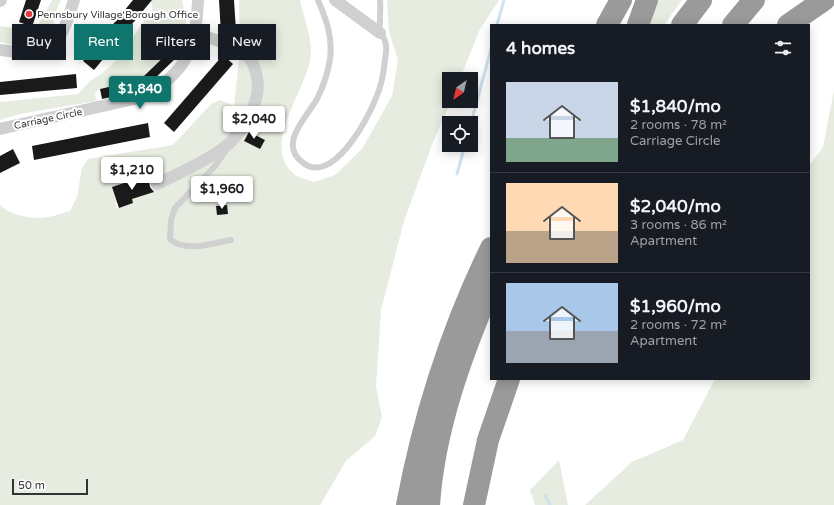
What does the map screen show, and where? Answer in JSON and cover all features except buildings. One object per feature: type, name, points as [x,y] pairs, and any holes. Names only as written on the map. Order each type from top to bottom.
[{"type":"highway","points":[[608,24],[620,0]]},
{"type":"highway","points":[[638,24],[647,0]]},
{"type":"highway","points":[[683,24],[701,0]]},
{"type":"highway","points":[[735,24],[754,0]]},
{"type":"highway","points":[[789,24],[824,0]]},
{"type":"highway","points":[[407,505],[422,438],[440,372],[461,314],[490,250]]},
{"type":"highway","points":[[429,505],[435,458],[446,409],[465,350],[490,288]]},
{"type":"highway","points":[[435,505],[450,440],[476,358],[490,324]]},
{"type":"highway","points":[[474,505],[488,440],[509,380]]},
{"type":"street","points":[[0,50],[34,53],[44,51],[52,46],[65,28],[74,0]]},
{"type":"street","name":"Carriage Circle","points":[[196,24],[198,0]]},
{"type":"street","points":[[335,0],[380,33]]},
{"type":"street","points":[[157,184],[223,149],[244,125],[254,108],[258,96],[258,83],[255,65],[242,51],[210,39]]},
{"type":"street","name":"Carriage Circle","points":[[0,129],[143,98],[164,83],[179,68],[184,60]]},
{"type":"lane","points":[[318,0],[327,23],[330,38],[330,58],[326,76],[318,98],[295,132],[293,142],[295,153],[302,162],[311,166],[322,167],[331,163],[341,155],[363,126],[376,100],[385,60],[386,40],[380,33],[380,0]]},
{"type":"lane","points":[[232,240],[190,246],[180,245],[170,239],[170,233],[171,220],[175,208],[215,166],[234,136]]},
{"type":"shaded area","points":[[52,0],[61,0],[53,18],[54,24],[39,24]]},
{"type":"shaded area","points":[[150,0],[182,0],[186,24],[142,24],[153,8]]},
{"type":"shaded area","points":[[239,0],[300,0],[311,45],[311,51],[309,65],[289,114],[281,147],[284,161],[294,174],[301,178],[314,182],[335,175],[362,149],[392,96],[398,60],[389,32],[387,0],[499,0],[479,31],[463,72],[442,72],[442,108],[448,108],[444,116],[442,116],[442,122],[404,221],[381,310],[376,387],[382,417],[375,436],[346,461],[320,505],[0,505],[0,205],[13,213],[34,218],[54,216],[70,211],[77,197],[82,168],[88,159],[173,145],[211,104],[220,100],[234,106],[239,60],[276,60],[276,24],[239,24]],"holes":[[[249,132],[264,140],[260,149],[244,141]],[[148,175],[153,192],[132,199],[133,203],[117,208],[115,203],[118,202],[113,187]]]},
{"type":"shaded area","points":[[656,0],[682,0],[665,24],[648,24]]},
{"type":"shaded area","points":[[0,26],[12,28],[12,44],[0,42]]},
{"type":"shaded area","points":[[141,26],[141,60],[161,60],[139,82],[131,82],[100,89],[95,92],[96,101],[20,114],[0,120],[0,102],[78,94],[90,81],[100,75],[117,60],[133,60],[133,37]]},
{"type":"shaded area","points":[[834,90],[834,505],[585,505],[632,462],[683,440],[714,380],[810,380],[810,165],[823,147]]},
{"type":"shaded area","points":[[559,460],[568,505],[535,505],[530,490]]},
{"type":"waterway","points":[[497,24],[504,0]]},
{"type":"waterway","points":[[473,116],[490,53]]},
{"type":"waterway","points":[[457,174],[463,152]]},
{"type":"waterway","points":[[545,495],[550,505]]},
{"type":"place","name":"Pennsbury Village Borough Office","points":[[29,14]]}]
